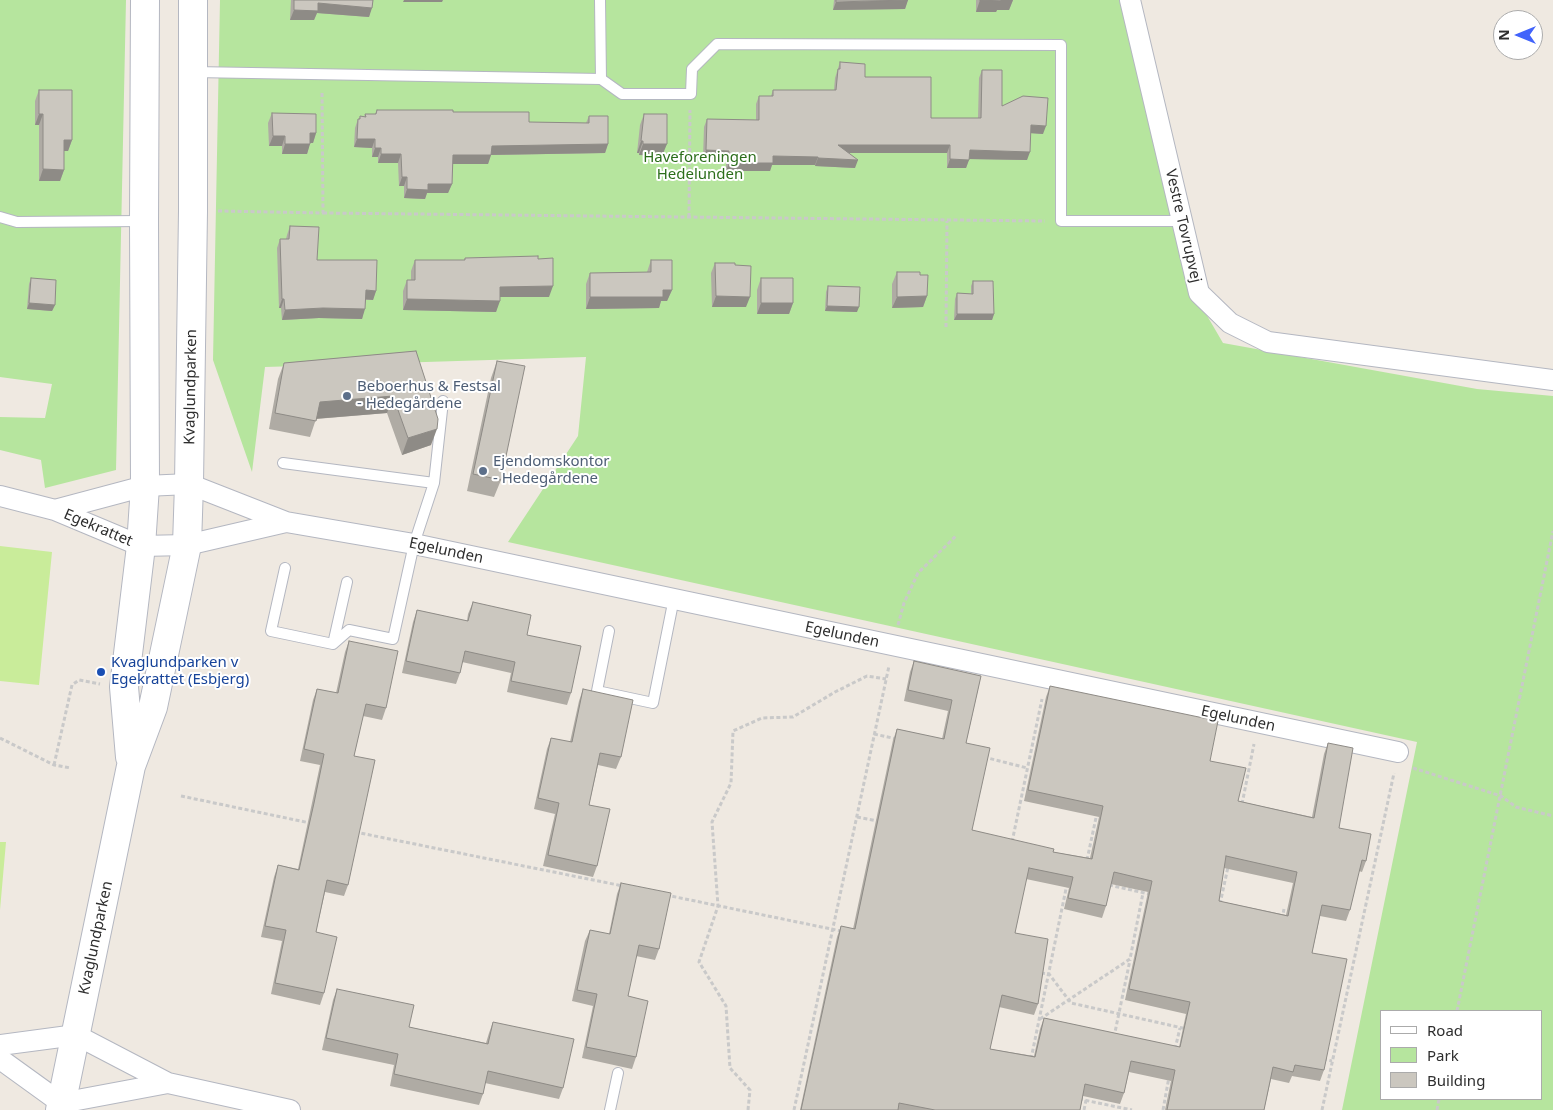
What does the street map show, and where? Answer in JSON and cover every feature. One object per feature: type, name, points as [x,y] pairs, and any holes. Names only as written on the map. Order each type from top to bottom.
[{"type":"street","name":"Kvaglundparken","points":[[131,766],[124,687],[141,546],[145,486],[145,0]]},
{"type":"street","name":"Kvaglundparken","points":[[61,1107],[131,766],[153,707],[187,545],[190,484],[193,0]]},
{"type":"street","name":"Vestre Tovrupvej","points":[[1130,0],[1199,293],[1230,323],[1268,342],[1553,380]]},
{"type":"street","name":"Egelunden","points":[[145,486],[190,484],[286,522],[414,544],[674,598],[1259,724],[1404,760]]},
{"type":"street","name":"Egekrattet","points":[[55,510],[145,486]]},
{"type":"street","name":"Egekrattet","points":[[0,496],[55,510],[141,546]]},
{"type":"street","name":"Egelunden","points":[[141,546],[187,545],[286,522]]},
{"type":"street","points":[[0,1045],[76,1035],[168,1083],[290,1110]]},
{"type":"street","points":[[0,1059],[61,1107],[168,1083]]},
{"type":"lane","points":[[600,0],[600,79]]},
{"type":"lane","points":[[192,72],[322,76],[600,79],[622,94],[691,94],[692,69],[717,44],[1061,45],[1060,221],[1182,221]]},
{"type":"lane","points":[[0,216],[17,222],[144,221]]},
{"type":"lane","points":[[333,644],[349,630],[392,639],[414,544],[434,483],[443,401]]},
{"type":"lane","points":[[283,463],[434,483]]},
{"type":"lane","points":[[285,568],[271,631],[333,644]]},
{"type":"lane","points":[[333,644],[347,582]]},
{"type":"lane","points":[[610,631],[597,691],[653,703],[674,598]]},
{"type":"lane","points":[[610,1110],[618,1073]]},
{"type":"path","points":[[322,76],[323,213]]},
{"type":"path","points":[[689,217],[691,94]]},
{"type":"path","points":[[193,211],[1060,221]]},
{"type":"path","points":[[946,327],[947,221]]},
{"type":"path","points":[[1457,1010],[1553,530]]},
{"type":"path","points":[[794,1110],[893,646],[904,603],[918,573],[957,535]]},
{"type":"path","points":[[748,1110],[750,1090],[730,1068],[726,1006],[699,962],[718,906],[712,822],[731,783],[733,731],[762,718],[793,717],[835,692],[867,676],[886,679]]},
{"type":"path","points":[[1010,850],[1046,678]]},
{"type":"path","points":[[54,765],[72,685],[79,680],[93,683]]},
{"type":"path","points":[[1240,811],[1259,724]]},
{"type":"path","points":[[874,734],[903,740]]},
{"type":"path","points":[[0,738],[54,765],[71,768]]},
{"type":"path","points":[[981,756],[1027,768]]},
{"type":"path","points":[[1322,1110],[1404,760],[1500,796],[1516,807],[1553,816]]},
{"type":"path","points":[[181,796],[318,824]]},
{"type":"path","points":[[1085,866],[1097,810]]},
{"type":"path","points":[[857,817],[886,823]]},
{"type":"path","points":[[347,830],[630,888]]},
{"type":"path","points":[[1219,910],[1229,865]]},
{"type":"path","points":[[1030,1061],[1050,974],[1069,876]]},
{"type":"path","points":[[1100,883],[1153,895]]},
{"type":"path","points":[[1113,1043],[1143,893]]},
{"type":"path","points":[[660,894],[843,931]]},
{"type":"path","points":[[1281,924],[1284,908]]},
{"type":"path","points":[[1039,1019],[1130,959]]},
{"type":"path","points":[[1040,972],[1050,974],[1071,1003],[1190,1030]]},
{"type":"path","points":[[1038,1026],[1047,1028]]},
{"type":"path","points":[[1174,1056],[1180,1028]]},
{"type":"path","points":[[1322,1059],[1332,1061]]},
{"type":"path","points":[[1162,1110],[1170,1074]]},
{"type":"path","points":[[1077,1098],[1132,1110]]},
{"type":"path","points":[[1084,1110],[1086,1100]]},
{"type":"green space","points":[[0,0],[126,0],[116,470],[45,488],[41,460],[0,450],[0,417],[45,418],[52,384],[0,377]]},
{"type":"green space","name":"Haveforeningen Hedelunden","points":[[220,0],[1122,0],[1192,290],[1223,343],[1477,389],[1553,396],[1553,1110],[1342,1110],[1417,742],[508,542],[578,436],[586,357],[265,367],[252,472],[213,360]]},
{"type":"green space","points":[[0,546],[52,552],[39,685],[0,681]]},
{"type":"green space","points":[[0,842],[6,842],[0,910]]},
{"type":"building","points":[[294,0],[373,0],[372,8],[318,3],[318,11],[294,10]]},
{"type":"building","points":[[836,0],[908,0],[836,2]]},
{"type":"building","points":[[840,62],[865,64],[865,77],[931,77],[931,118],[981,118],[982,70],[1002,70],[1002,106],[1023,96],[1048,98],[1046,126],[1031,125],[1030,152],[970,150],[969,160],[950,159],[950,145],[838,145],[858,160],[773,156],[773,163],[729,163],[729,151],[706,150],[707,119],[759,120],[759,96],[773,96],[773,90],[836,90]]},
{"type":"building","points":[[39,90],[72,90],[72,140],[64,140],[64,170],[43,169],[43,114],[39,114]]},
{"type":"building","points":[[377,110],[529,112],[529,122],[589,123],[589,116],[608,116],[608,144],[492,146],[491,155],[453,155],[452,184],[428,184],[428,190],[407,189],[407,177],[402,177],[401,154],[381,154],[381,148],[375,148],[375,139],[357,139],[358,119],[360,119],[360,116],[366,117],[365,114],[376,114]]},
{"type":"building","points":[[272,113],[316,114],[316,133],[310,133],[310,144],[285,144],[285,136],[273,136]]},
{"type":"building","points":[[644,114],[667,114],[667,144],[643,144],[643,141],[641,141]]},
{"type":"building","points":[[290,226],[319,227],[317,260],[377,260],[376,291],[366,290],[365,309],[323,308],[285,310],[284,299],[282,299],[280,239],[289,239]]},
{"type":"building","points":[[538,256],[538,259],[553,258],[553,286],[500,287],[500,301],[407,299],[407,280],[415,280],[415,260],[465,260],[465,258]]},
{"type":"building","points":[[651,260],[672,260],[672,290],[663,290],[663,297],[590,297],[590,273],[651,272]]},
{"type":"building","points":[[715,263],[735,263],[735,265],[751,266],[750,297],[716,296]]},
{"type":"building","points":[[897,272],[920,272],[920,275],[928,275],[927,296],[897,297]]},
{"type":"building","points":[[31,278],[56,280],[55,305],[29,303]]},
{"type":"building","points":[[761,278],[793,278],[793,303],[761,303]]},
{"type":"building","points":[[973,281],[993,281],[994,314],[957,314],[957,293],[973,294]]},
{"type":"building","points":[[828,286],[860,287],[859,307],[827,306]]},
{"type":"building","name":"Beboerhus & Festsal - Hedegårdene","points":[[416,351],[438,419],[437,429],[408,438],[393,396],[320,402],[316,421],[275,413],[284,363]]},
{"type":"building","points":[[497,361],[525,366],[501,480],[473,474]]},
{"type":"building","points":[[473,602],[531,615],[527,635],[581,646],[571,693],[511,681],[515,662],[465,651],[460,673],[406,661],[417,610],[468,621]]},
{"type":"building","points":[[349,641],[398,651],[386,708],[366,704],[354,756],[375,760],[348,885],[327,880],[316,932],[337,937],[324,993],[275,983],[286,930],[265,926],[278,865],[299,870],[314,803],[324,754],[304,749],[317,689],[338,693]]},
{"type":"building","points":[[914,661],[981,676],[966,743],[990,748],[972,830],[1054,849],[1053,852],[1092,859],[1103,806],[1028,790],[1050,686],[1218,721],[1210,761],[1246,768],[1238,801],[1309,817],[1314,818],[1328,743],[1353,748],[1339,828],[1371,834],[1366,861],[1362,860],[1350,910],[1322,905],[1312,953],[1347,959],[1324,1070],[1295,1065],[1293,1072],[1273,1067],[1264,1110],[1167,1110],[1175,1070],[1131,1061],[1124,1093],[1085,1084],[1080,1110],[935,1110],[899,1103],[898,1110],[801,1110],[841,926],[855,929],[897,729],[944,739],[952,700],[908,690]],"holes":[[[1226,856],[1297,872],[1288,916],[1219,901]],[[1029,868],[1073,877],[1068,898],[1106,906],[1114,872],[1152,881],[1129,989],[1190,1002],[1180,1047],[1044,1018],[1035,1057],[990,1049],[1002,995],[1038,1004],[1048,939],[1015,933]]]},
{"type":"building","points":[[583,689],[633,700],[621,757],[600,753],[589,805],[610,809],[597,866],[548,855],[559,803],[538,798],[551,738],[572,742]]},
{"type":"building","points":[[621,883],[671,893],[659,949],[639,945],[628,996],[648,1001],[636,1057],[586,1047],[597,994],[577,990],[590,930],[610,934]]},
{"type":"building","points":[[337,989],[414,1005],[409,1027],[488,1044],[493,1022],[574,1039],[563,1088],[488,1071],[483,1094],[394,1074],[398,1054],[326,1038]]},
{"type":"place","name":"Beboerhus & Festsal - Hedegårdene","points":[[347,396]]},
{"type":"place","name":"Ejendomskontor - Hedegårdene","points":[[483,471]]},
{"type":"place","name":"Kvaglundparken v Egekrattet (Esbjerg)","points":[[101,672]]}]
